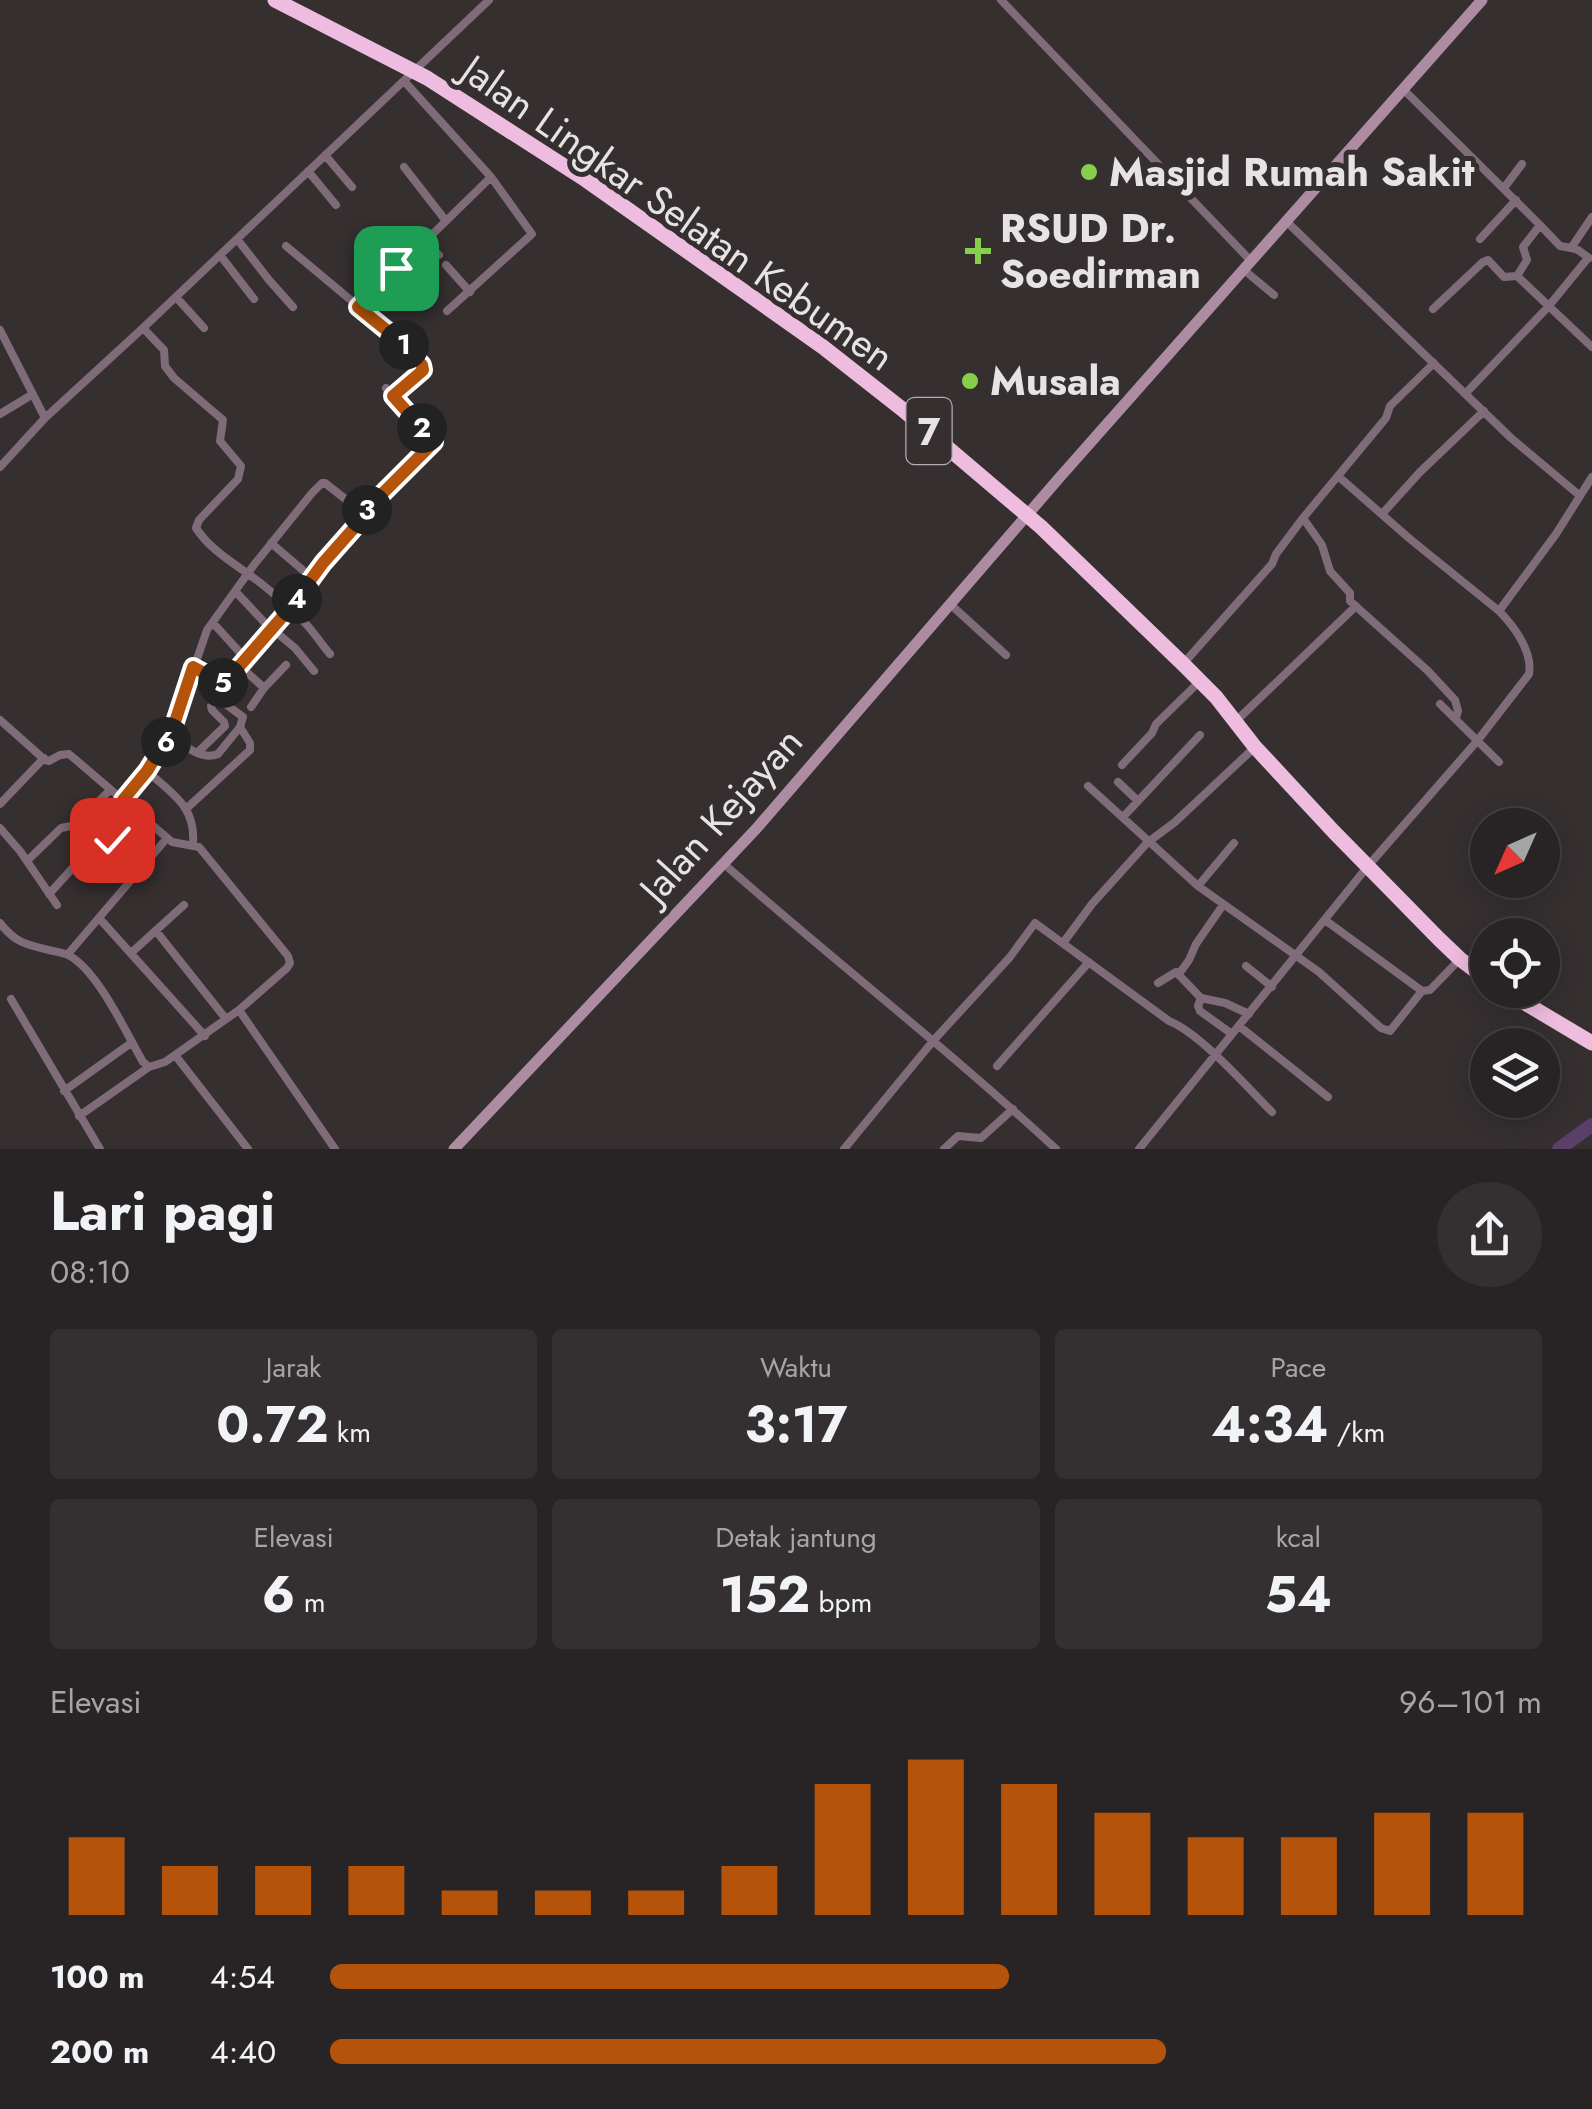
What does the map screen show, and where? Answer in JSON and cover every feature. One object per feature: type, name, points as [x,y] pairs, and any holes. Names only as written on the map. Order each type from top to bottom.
[{"type":"highway","name":"Jalan Lingkar Selatan Kebumen","points":[[275,0],[586,180],[824,347],[950,448],[1028,516],[1183,664],[1236,720],[1255,747],[1470,966]]},
{"type":"highway","points":[[1533,1008],[1592,1044]]},
{"type":"main road","name":"Jalan Kejayan","points":[[454,1149],[724,864],[1482,0]]},
{"type":"street","points":[[2,462],[489,0]]},
{"type":"street","points":[[1001,0],[1274,295]]},
{"type":"street","points":[[409,76],[532,235],[447,311]]},
{"type":"street","points":[[1404,90],[1560,246],[1578,250],[1590,260],[1465,394]]},
{"type":"street","points":[[324,155],[352,187]]},
{"type":"street","points":[[1504,188],[1522,164]]},
{"type":"street","points":[[404,167],[446,220]]},
{"type":"street","points":[[308,170],[336,205]]},
{"type":"street","points":[[358,307],[491,178]]},
{"type":"street","points":[[1480,239],[1516,200]]},
{"type":"street","points":[[1570,248],[1592,217]]},
{"type":"street","points":[[1288,222],[1465,394],[1580,495]]},
{"type":"street","points":[[1521,280],[1526,263],[1523,247],[1540,225]]},
{"type":"street","points":[[237,239],[293,308]]},
{"type":"street","points":[[425,241],[439,254]]},
{"type":"street","points":[[286,246],[401,342],[423,368],[393,396]]},
{"type":"street","points":[[374,246],[396,268]]},
{"type":"street","points":[[220,255],[254,299]]},
{"type":"street","points":[[1433,310],[1486,260],[1491,261],[1504,277],[1521,280],[1592,346]]},
{"type":"street","points":[[446,265],[470,292]]},
{"type":"street","points":[[176,296],[204,328]]},
{"type":"street","points":[[143,328],[164,350],[167,370],[224,422],[220,441],[239,463],[240,474],[196,528],[210,545],[290,608],[330,654]]},
{"type":"street","points":[[0,330],[45,418]]},
{"type":"street","points":[[1183,664],[1272,564],[1303,518],[1386,418],[1390,406],[1434,363]]},
{"type":"street","points":[[197,753],[225,725],[211,709],[224,684],[290,608],[363,513],[434,442],[386,388]]},
{"type":"street","points":[[0,414],[33,394]]},
{"type":"street","points":[[1382,514],[1484,411]]},
{"type":"street","points":[[1140,1149],[1529,674],[1531,666],[1514,628],[1499,611],[1338,476]]},
{"type":"street","points":[[1499,611],[1556,534],[1592,476]]},
{"type":"street","points":[[123,800],[170,735],[207,630],[272,542],[322,483],[363,513]]},
{"type":"street","points":[[1303,518],[1322,545],[1330,571],[1350,593],[1350,602],[1455,700],[1456,718]]},
{"type":"street","points":[[272,542],[312,578]]},
{"type":"street","points":[[236,592],[314,671]]},
{"type":"street","points":[[950,604],[1006,655]]},
{"type":"street","points":[[1236,720],[1356,606]]},
{"type":"street","points":[[213,623],[264,688]]},
{"type":"street","points":[[252,706],[286,665]]},
{"type":"street","points":[[193,667],[224,684]]},
{"type":"street","points":[[1122,765],[1200,681]]},
{"type":"street","points":[[212,764],[243,718],[216,697]]},
{"type":"street","points":[[1440,704],[1499,762]]},
{"type":"street","points":[[0,720],[49,761],[69,754],[167,838],[178,844],[193,844],[205,852],[290,963],[205,1036],[149,1068],[79,1116]]},
{"type":"street","points":[[187,808],[252,747],[240,727]]},
{"type":"street","points":[[170,735],[212,764],[221,777]]},
{"type":"street","points":[[216,735],[227,745]]},
{"type":"street","points":[[1123,817],[1200,735]]},
{"type":"street","points":[[1063,943],[1148,842],[1168,829],[1255,747]]},
{"type":"street","points":[[0,804],[44,758]]},
{"type":"street","points":[[147,771],[187,808],[193,844]]},
{"type":"street","points":[[1118,782],[1138,801]]},
{"type":"street","points":[[1088,786],[1198,886],[1297,956],[1386,1031],[1393,1030],[1422,992],[1430,990],[1460,959]]},
{"type":"street","points":[[27,861],[61,828],[78,822],[110,790]]},
{"type":"street","points":[[49,894],[100,838],[104,835],[112,840],[139,814]]},
{"type":"street","points":[[0,828],[58,904]]},
{"type":"street","points":[[68,954],[167,838]]},
{"type":"street","points":[[1198,886],[1234,843]]},
{"type":"street","points":[[724,864],[1056,1149]]},
{"type":"street","points":[[131,953],[184,905]]},
{"type":"street","points":[[1179,974],[1223,905]]},
{"type":"street","points":[[99,918],[205,1036]]},
{"type":"street","points":[[1325,920],[1422,992]]},
{"type":"street","points":[[844,1149],[933,1041],[1010,957],[1031,926],[1038,924],[1181,1026],[1272,1112]]},
{"type":"street","points":[[2,929],[29,946],[68,954],[82,967],[149,1068]]},
{"type":"street","points":[[156,930],[226,1019]]},
{"type":"street","points":[[997,1066],[1089,962]]},
{"type":"street","points":[[1246,966],[1272,987]]},
{"type":"street","points":[[1158,983],[1176,972],[1201,998],[1249,1014]]},
{"type":"street","points":[[1201,998],[1200,1011],[1232,1034]]},
{"type":"street","points":[[12,999],[100,1149]]},
{"type":"street","points":[[239,1010],[335,1149]]},
{"type":"street","points":[[1240,1026],[1328,1098]]},
{"type":"street","points":[[64,1091],[132,1042]]},
{"type":"street","points":[[176,1055],[248,1149]]},
{"type":"street","points":[[944,1149],[958,1136],[981,1138],[1013,1109]]},
{"type":"waterway","points":[[1559,1149],[1592,1125]]},
{"type":"place","name":"Masjid Rumah Sakit","points":[[1089,172]]},
{"type":"place","name":"RSUD Dr. Soedirman","points":[[978,251]]},
{"type":"place","name":"Musala","points":[[970,381]]},
{"type":"route","points":[[112,840],[139,814],[123,800],[172,731],[193,667],[224,684],[290,608],[363,513],[434,442],[393,396],[423,370],[422,365],[358,307],[396,268]]}]
